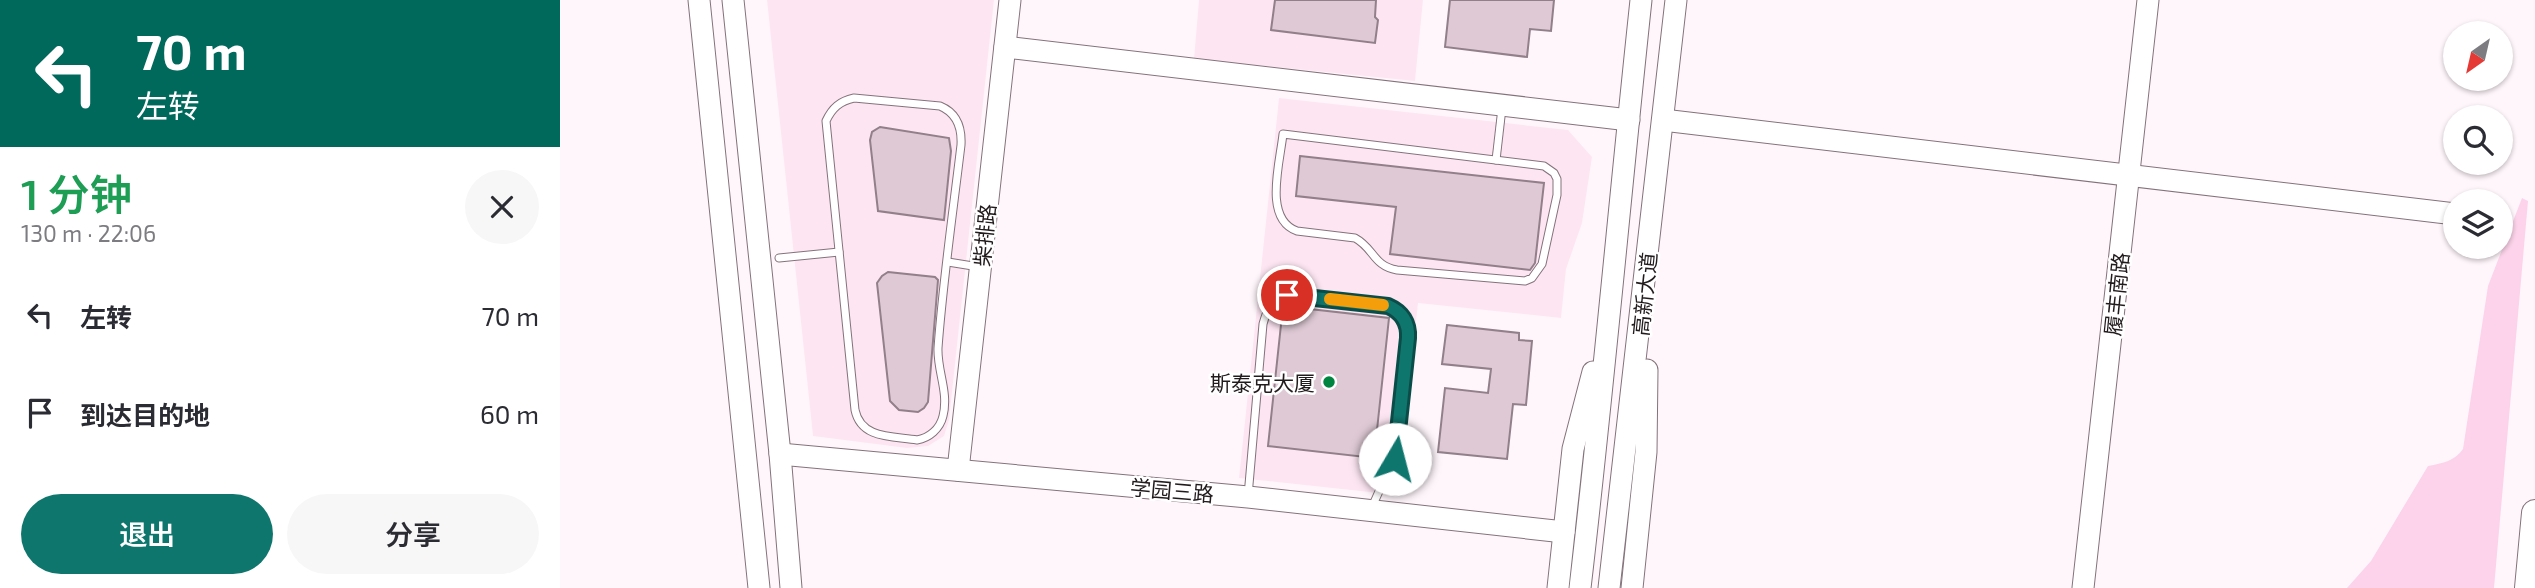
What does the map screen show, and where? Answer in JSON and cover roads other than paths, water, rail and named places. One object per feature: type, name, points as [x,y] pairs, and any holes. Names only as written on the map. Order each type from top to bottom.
[{"type":"highway","points":[[2528,588],[2535,513]]},
{"type":"street","points":[[699,0],[759,588]]},
{"type":"street","points":[[733,0],[780,454],[791,588]]},
{"type":"street","name":"柴排路","points":[[958,470],[1010,0]]},
{"type":"street","name":"高新大道","points":[[1580,588],[1641,0]]},
{"type":"street","name":"高新大道","points":[[1609,588],[1642,317],[1676,0]]},
{"type":"street","name":"履丰南路","points":[[2083,588],[2148,0]]},
{"type":"street","points":[[1005,47],[1629,120]]},
{"type":"street","points":[[1663,120],[2443,213]]},
{"type":"street","points":[[1558,588],[1573,449],[1608,316]]},
{"type":"street","points":[[1632,588],[1646,452],[1647,362],[1642,317]]},
{"type":"street","name":"学园三路","points":[[780,454],[1248,497],[1564,532]]},
{"type":"lane","points":[[854,97],[933,104],[951,112],[958,122],[961,145],[948,262],[938,349],[946,397],[941,424],[930,436],[917,440],[870,432],[856,417],[826,121],[840,102],[854,97]]},
{"type":"lane","points":[[1496,160],[1502,105]]},
{"type":"lane","points":[[1283,134],[1496,160],[1544,166],[1554,173],[1557,179],[1557,195],[1542,264],[1532,278],[1524,281],[1381,266],[1367,247],[1354,238],[1288,228],[1282,222],[1276,206],[1283,134]]},
{"type":"lane","points":[[779,258],[839,252]]},
{"type":"lane","points":[[948,262],[981,267]]},
{"type":"lane","points":[[1248,497],[1263,324],[1270,306],[1287,295],[1380,304],[1399,313],[1407,324],[1408,338],[1397,451],[1370,510]]},
{"type":"place","name":"斯泰克大厦","points":[[1329,382]]}]
